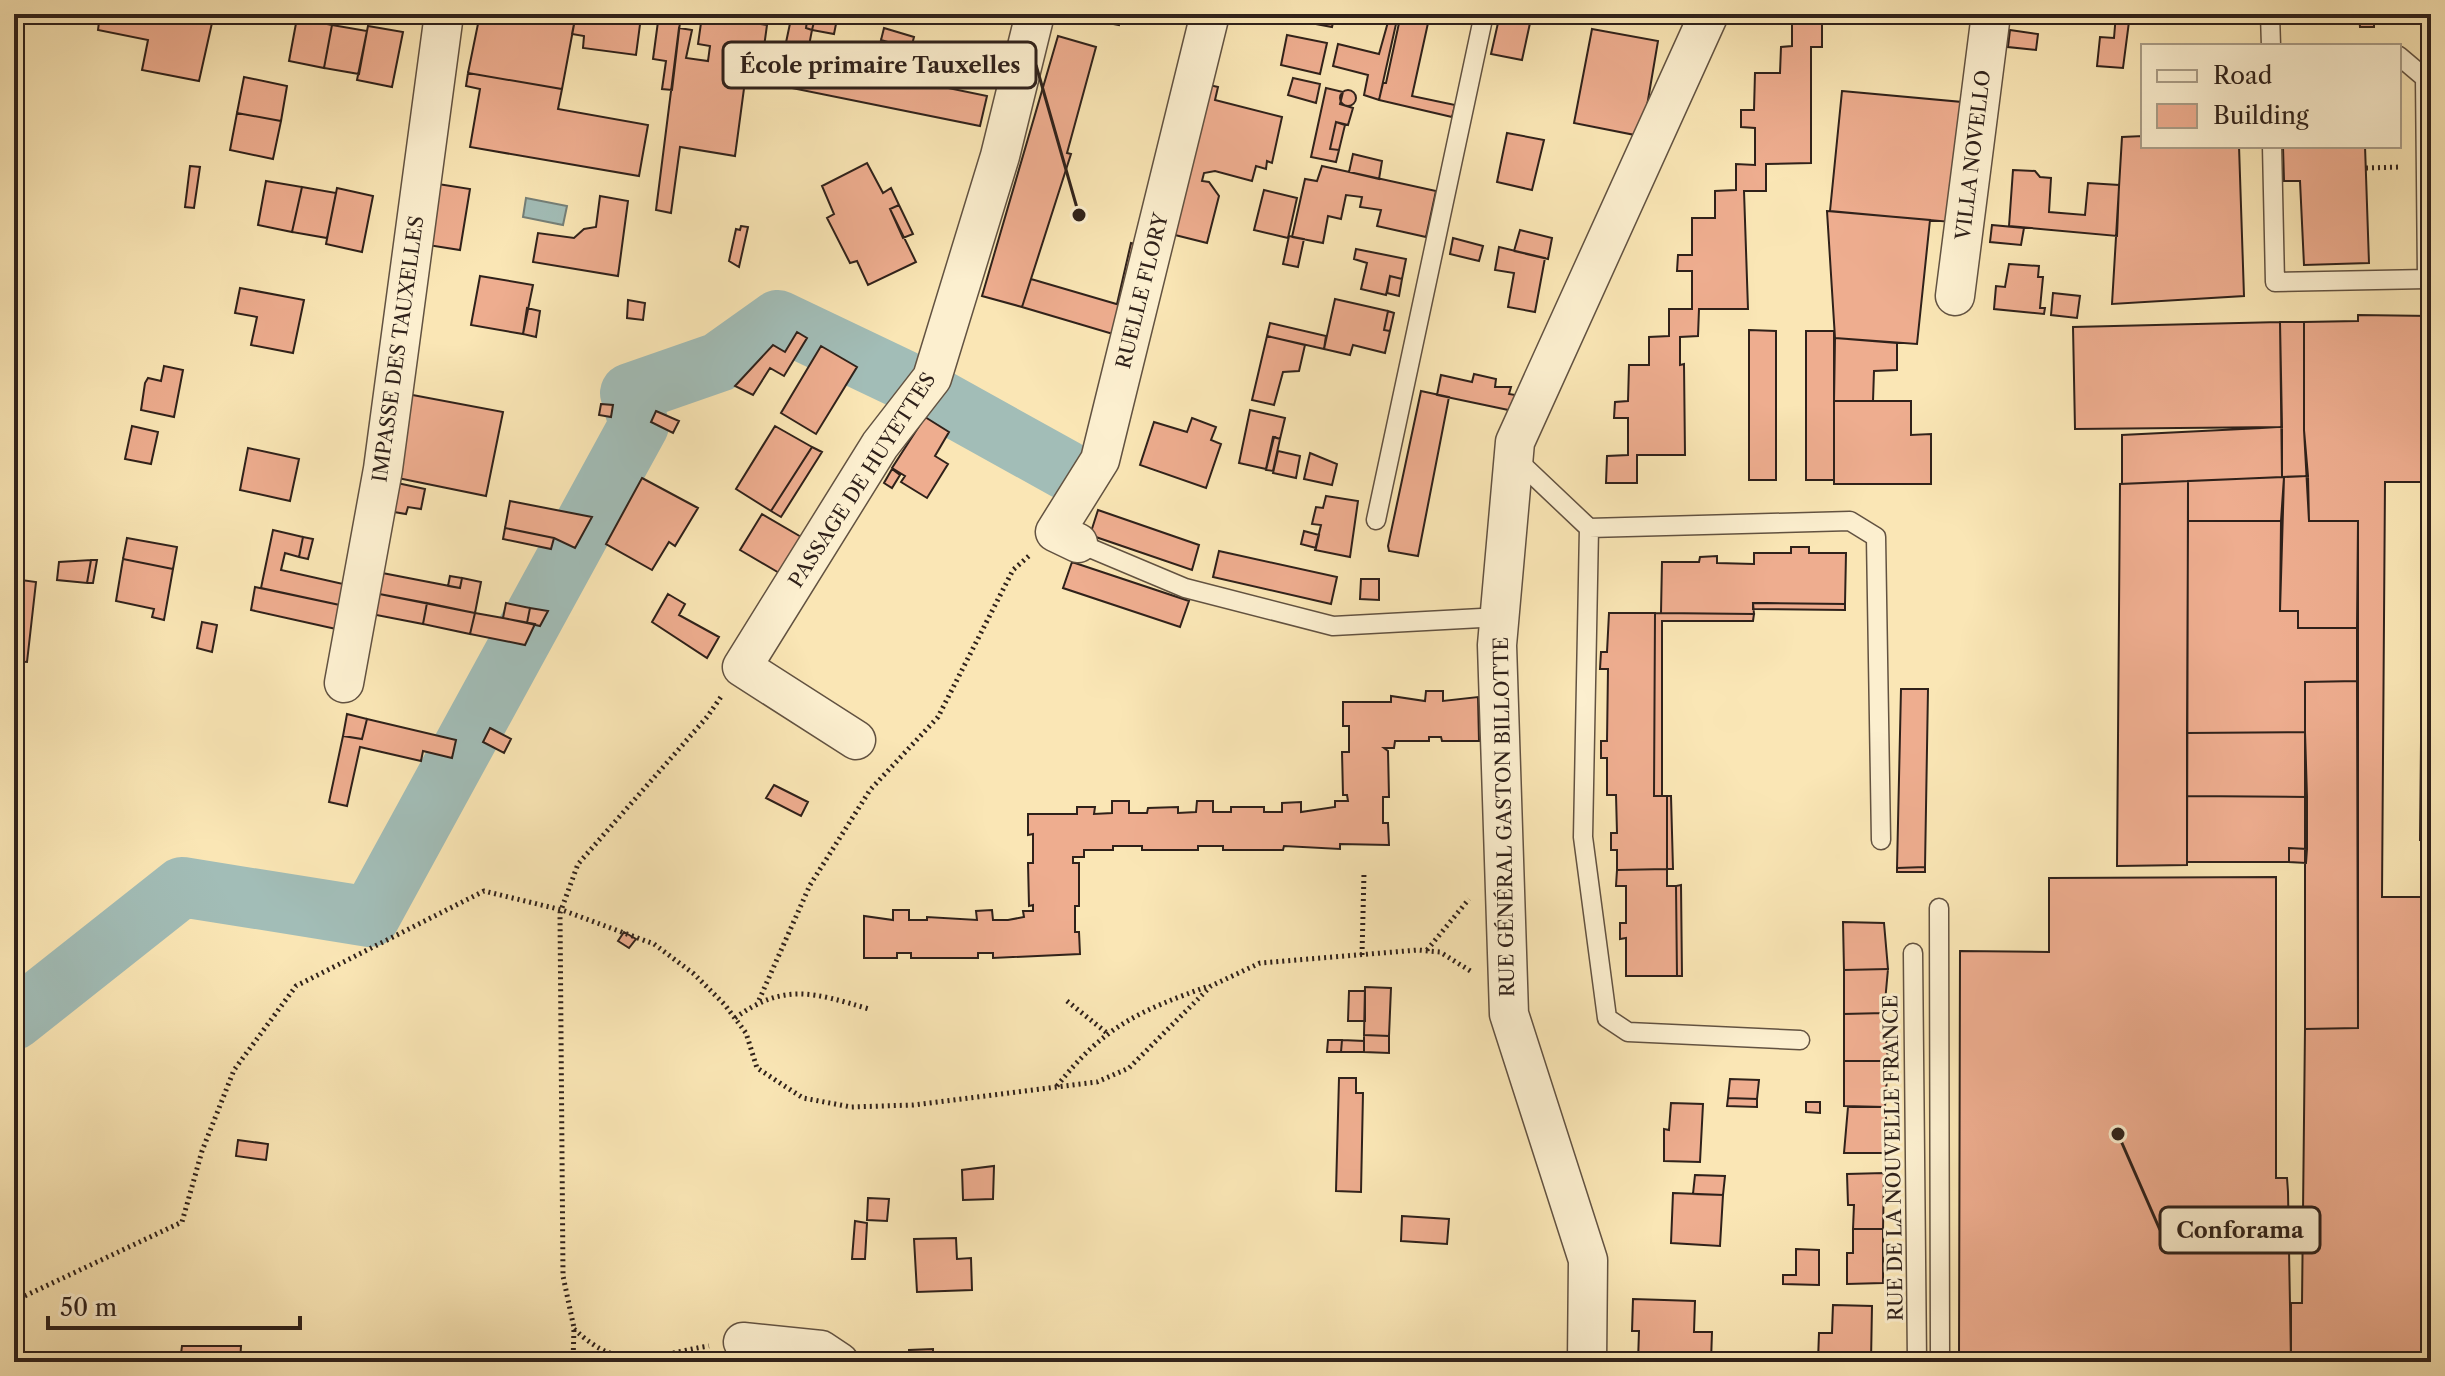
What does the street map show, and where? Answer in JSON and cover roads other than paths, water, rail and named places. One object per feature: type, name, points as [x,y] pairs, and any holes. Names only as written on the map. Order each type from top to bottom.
[{"type":"street","name":"IMPASSE DES TAUXELLES","points":[[344,683],[383,469],[444,14]]},
{"type":"street","name":"PASSAGE DE HUYETTES","points":[[856,740],[742,667],[880,445],[924,389],[1000,156],[1035,14]]},
{"type":"street","name":"RUELLE FLORY","points":[[1067,538],[1100,460],[1210,14]]},
{"type":"street","name":"RUE GÉNÉRAL GASTON BILLOTTE","points":[[1587,1362],[1588,1260],[1509,1014],[1497,645],[1515,442],[1709,14]]},
{"type":"street","name":"VILLA NOVELLO","points":[[1955,296],[1991,14]]},
{"type":"street","points":[[743,1342],[821,1350],[839,1362]]},
{"type":"lane","points":[[1376,520],[1484,14]]},
{"type":"lane","points":[[2270,14],[2271,44]]},
{"type":"lane","points":[[2272,148],[2275,282],[2427,279],[2425,78],[2401,58]]},
{"type":"lane","points":[[1514,457],[1589,528],[1850,521],[1876,537],[1881,840]]},
{"type":"lane","points":[[1589,528],[1583,837],[1607,1018],[1628,1032],[1800,1040]]},
{"type":"lane","points":[[1067,538],[1185,588],[1333,626],[1500,617]]},
{"type":"lane","points":[[1939,908],[1940,1362]]},
{"type":"lane","name":"RUE DE LA NOUVELLE FRANCE","points":[[1913,953],[1917,1362]]},
{"type":"water","points":[[526,198],[567,206],[563,225],[523,217]]},
{"type":"waterway","points":[[14,1020],[182,887],[370,917],[639,425],[630,393],[719,362],[778,320],[904,380],[1066,470]]},
{"type":"place","name":"École primaire Tauxelles","points":[[1079,215]]},
{"type":"place","name":"Conforama","points":[[2118,1134]]}]
